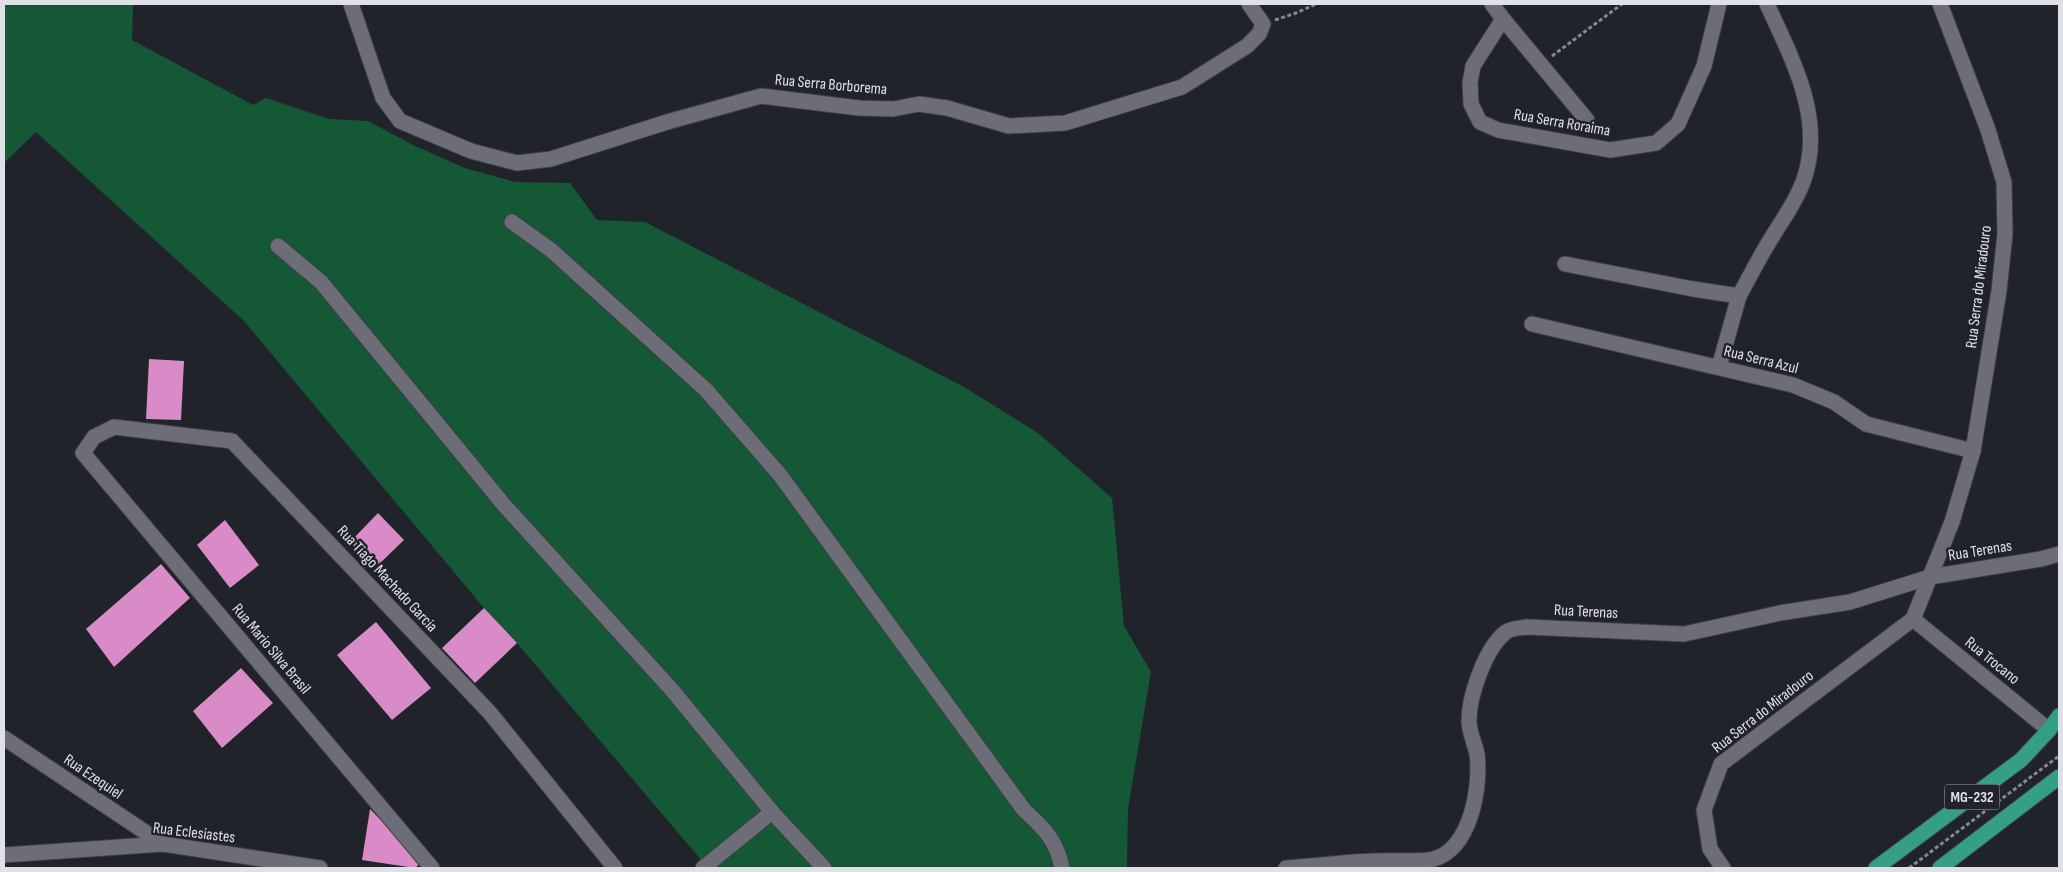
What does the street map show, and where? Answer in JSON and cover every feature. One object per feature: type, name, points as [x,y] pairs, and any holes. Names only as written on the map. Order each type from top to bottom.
[{"type":"main road","name":"MG-232","points":[[1876,868],[2020,760],[2049,730],[2059,716]]},
{"type":"main road","name":"MG-232","points":[[1940,868],[2059,777]]},
{"type":"street","name":"Rua Serra Borborema","points":[[351,4],[384,98],[400,120],[471,151],[517,163],[551,159],[667,122],[761,96],[859,108],[893,109],[919,104],[947,108],[1009,126],[1065,123],[1182,87],[1247,46],[1260,34],[1263,24]]},
{"type":"street","points":[[1249,4],[1263,24]]},
{"type":"street","name":"Rua Serra Roraima","points":[[1492,4],[1540,65],[1587,120]]},
{"type":"street","name":"Rua Serra Roraima","points":[[1503,19],[1473,66],[1470,84],[1471,104],[1480,122],[1498,130],[1610,150],[1656,143],[1678,124],[1704,66],[1719,4]]},
{"type":"street","points":[[1720,367],[1739,296],[1792,205],[1803,183],[1810,158],[1812,124],[1798,73],[1767,4]]},
{"type":"street","name":"Rua Serra do Miradouro","points":[[1723,868],[1710,849],[1704,810],[1721,764],[1913,619],[1952,522],[1972,452],[1999,291],[2005,234],[2004,182],[1987,127],[1940,4]]},
{"type":"street","points":[[512,222],[551,250],[706,390],[780,475],[1024,810],[1045,828],[1059,853],[1062,868]]},
{"type":"street","points":[[278,246],[321,282],[504,505],[672,690],[772,812],[824,868]]},
{"type":"street","points":[[1565,264],[1693,290],[1739,296]]},
{"type":"street","name":"Rua Serra Azul","points":[[1532,324],[1793,385],[1834,402],[1866,424],[1972,452]]},
{"type":"street","name":"Rua Tiago Machado Garcia","points":[[83,453],[94,437],[114,427],[232,441],[490,714],[615,868]]},
{"type":"street","name":"Rua Mario Silva Brasil","points":[[83,453],[432,868]]},
{"type":"street","name":"Rua Terenas","points":[[1286,868],[1365,861],[1434,859],[1457,844],[1467,826],[1476,796],[1477,756],[1469,721],[1475,689],[1480,668],[1494,644],[1507,631],[1527,627],[1684,634],[1780,613],[1850,602],[1930,577],[2041,559],[2059,554]]},
{"type":"street","name":"Rua Trocano","points":[[1913,619],[2049,730]]},
{"type":"street","name":"Rua Ezequiel","points":[[4,738],[163,844]]},
{"type":"street","points":[[703,868],[772,812]]},
{"type":"street","name":"Rua Eclesiastes","points":[[4,855],[163,844],[320,868]]},
{"type":"path","points":[[1263,24],[1316,4]]},
{"type":"path","points":[[1540,65],[1622,4]]},
{"type":"path","points":[[1908,868],[2059,756]]},
{"type":"green space","points":[[4,4],[133,4],[132,40],[253,105],[266,98],[329,119],[368,121],[415,146],[465,168],[515,182],[570,183],[597,220],[645,222],[964,387],[1038,433],[1112,498],[1124,626],[1151,672],[1128,809],[1127,868],[708,868],[517,643],[484,608],[244,321],[36,132],[4,163]]},
{"type":"building","points":[[149,359],[184,361],[181,420],[146,419]]},
{"type":"building","points":[[378,513],[404,540],[375,568],[350,542]]},
{"type":"building","points":[[225,520],[259,565],[230,588],[197,545]]},
{"type":"building","points":[[161,564],[190,598],[114,667],[86,629]]},
{"type":"building","points":[[484,608],[517,643],[475,683],[442,648]]},
{"type":"building","points":[[376,622],[431,688],[392,720],[337,655]]},
{"type":"building","points":[[241,668],[273,703],[222,748],[193,711]]},
{"type":"building","points":[[370,809],[422,862],[415,868],[362,860]]}]
